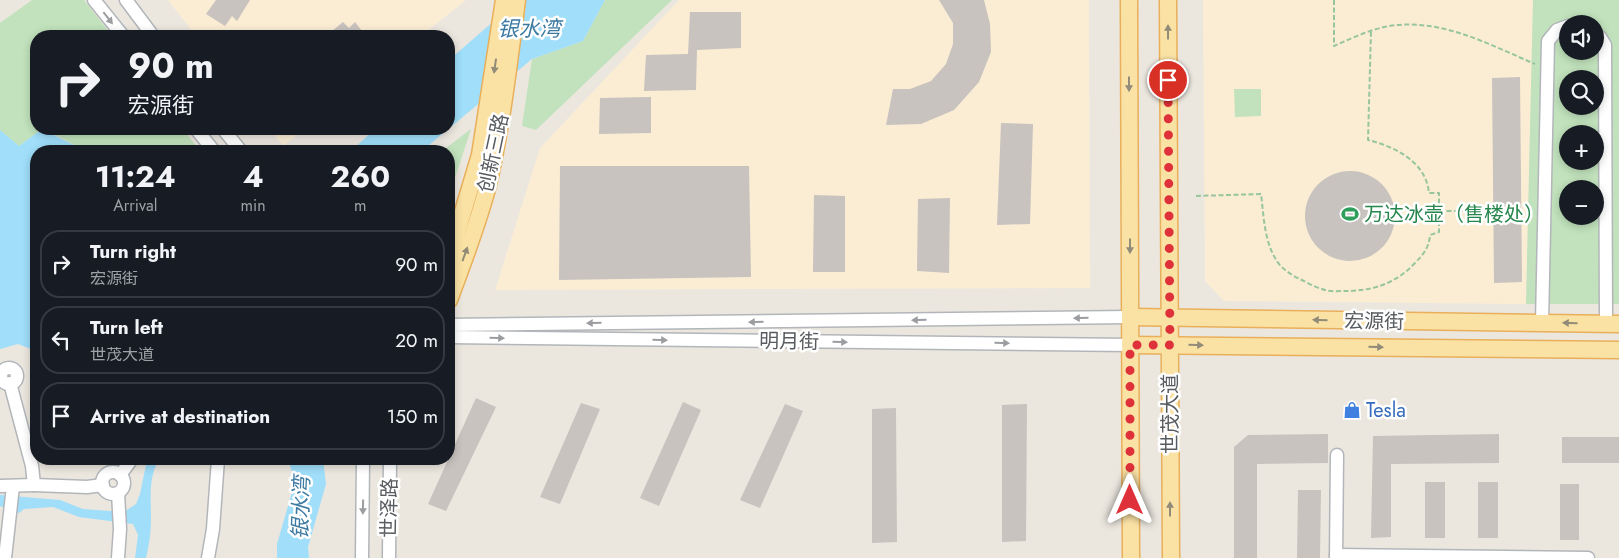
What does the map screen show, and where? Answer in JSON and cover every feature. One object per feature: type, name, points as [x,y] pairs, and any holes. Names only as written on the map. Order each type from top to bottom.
[{"type":"main road","name":"创新三路","points":[[455,238],[480,155],[504,0]]},
{"type":"main road","name":"创新三路","points":[[455,283],[479,217],[496,147],[517,0]]},
{"type":"main road","name":"世茂大道","points":[[1129,0],[1131,558]]},
{"type":"main road","name":"世茂大道","points":[[1168,0],[1171,558]]},
{"type":"main road","name":"宏源街","points":[[1130,317],[1613,324]]},
{"type":"main road","name":"宏源街","points":[[1130,345],[1619,350]]},
{"type":"street","points":[[94,0],[118,30]]},
{"type":"street","points":[[126,0],[148,30]]},
{"type":"street","points":[[1542,323],[1548,41],[1559,29]]},
{"type":"street","points":[[1604,43],[1613,324]]},
{"type":"street","points":[[201,135],[209,145]]},
{"type":"street","points":[[229,135],[236,145]]},
{"type":"street","name":"明月街","points":[[455,325],[1130,317]]},
{"type":"street","name":"明月街","points":[[455,337],[1130,345]]},
{"type":"street","points":[[10,383],[30,458]]},
{"type":"street","points":[[1337,455],[1336,557],[1588,558]]},
{"type":"street","points":[[32,465],[34,485]]},
{"type":"street","points":[[120,475],[128,465]]},
{"type":"street","points":[[208,558],[218,465]]},
{"type":"street","name":"世泽路","points":[[362,558],[363,465]]},
{"type":"street","name":"世泽路","points":[[389,558],[390,465]]},
{"type":"street","points":[[118,493],[108,492],[103,485],[103,480],[108,474],[114,472],[120,475],[124,484],[118,493],[120,529],[118,558]]},
{"type":"street","points":[[0,486],[13,489],[34,485],[87,487],[103,485]]},
{"type":"street","points":[[5,558],[13,489]]},
{"type":"path","points":[[1334,0],[1334,46],[1383,27],[1423,25],[1463,34],[1540,66]]},
{"type":"path","points":[[1196,196],[1261,194],[1270,249],[1280,264],[1292,276],[1327,291],[1360,291],[1394,281],[1408,270],[1429,246],[1430,235],[1439,232],[1439,193],[1429,193],[1428,185],[1420,168],[1406,156],[1388,145],[1368,140],[1371,31]]},
{"type":"path","points":[[1439,211],[1471,211]]},
{"type":"shaded area","points":[[168,0],[466,0],[428,30],[191,30]]},
{"type":"shaded area","points":[[679,0],[1089,0],[1090,288],[495,290],[540,148]]},
{"type":"shaded area","points":[[1203,0],[1533,0],[1526,304],[1224,301],[1205,281]]},
{"type":"shaded area","points":[[275,135],[297,135],[284,145]]},
{"type":"green space","points":[[32,0],[84,0],[107,30],[30,30],[30,135],[34,135],[19,146],[0,130],[0,23]]},
{"type":"green space","points":[[605,0],[672,0],[536,130],[522,126],[532,59],[583,41]]},
{"type":"green space","points":[[1533,0],[1619,0],[1619,304],[1526,304]]},
{"type":"green space","points":[[1234,89],[1261,89],[1261,116],[1235,117]]},
{"type":"green space","points":[[471,129],[455,178],[455,145],[450,145]]},
{"type":"green space","points":[[55,135],[188,135],[195,145],[75,145]]},
{"type":"water","name":"银水湾","points":[[518,0],[605,0],[583,41],[532,59],[455,123],[455,55]]},
{"type":"water","points":[[0,130],[19,146],[34,135],[54,135],[74,145],[30,145],[30,349],[18,344],[0,349]]},
{"type":"water","points":[[368,135],[441,135],[429,145],[358,145]]},
{"type":"water","points":[[146,465],[156,465],[152,481],[151,529],[146,558],[135,558],[138,535],[133,524],[79,517],[53,507],[24,509],[19,513],[0,506],[0,495],[60,500],[83,509],[127,510],[136,504]]},
{"type":"water","name":"银水湾","points":[[290,465],[324,465],[326,484],[308,547],[309,558],[277,558],[277,544],[295,482]]},
{"type":"building","points":[[216,0],[250,0],[237,21],[232,16],[225,26],[206,14]]},
{"type":"building","points":[[939,0],[984,0],[990,24],[991,52],[979,82],[954,110],[921,124],[886,125],[893,89],[910,89],[931,81],[946,64],[953,44],[953,23]]},
{"type":"building","points":[[690,12],[741,12],[741,48],[697,50],[696,90],[644,91],[646,55],[688,54]]},
{"type":"building","points":[[343,22],[349,28],[355,22],[361,30],[333,30]]},
{"type":"building","points":[[1520,77],[1522,282],[1494,283],[1492,78]]},
{"type":"building","points":[[651,97],[651,133],[599,134],[600,98]]},
{"type":"building","points":[[1001,123],[1033,124],[1030,224],[997,225]]},
{"type":"building","points":[[560,166],[749,166],[751,277],[559,280]]},
{"type":"building","name":"万达冰壶（售楼处）","points":[[1350,171],[1367,175],[1382,184],[1391,199],[1395,216],[1391,233],[1382,248],[1367,257],[1350,261],[1333,257],[1318,248],[1309,233],[1305,216],[1309,199],[1318,184],[1333,175]]},
{"type":"building","points":[[814,195],[845,196],[845,272],[813,272]]},
{"type":"building","points":[[950,198],[949,273],[917,271],[918,199]]},
{"type":"building","points":[[476,398],[496,407],[446,511],[428,504],[446,465],[455,465],[455,444]]},
{"type":"building","points":[[683,402],[701,410],[659,506],[640,498]]},
{"type":"building","points":[[581,403],[600,409],[560,504],[540,497]]},
{"type":"building","points":[[785,404],[803,411],[760,508],[740,500]]},
{"type":"building","points":[[1027,404],[1026,541],[1002,542],[1002,405]]},
{"type":"building","points":[[896,408],[897,542],[872,543],[872,409]]},
{"type":"building","points":[[1328,434],[1328,463],[1257,464],[1257,558],[1234,558],[1234,447],[1248,435]]},
{"type":"building","points":[[1499,434],[1499,463],[1391,464],[1391,537],[1371,538],[1373,436]]},
{"type":"building","points":[[1562,437],[1619,437],[1619,463],[1562,463]]},
{"type":"building","points":[[1425,482],[1445,482],[1445,538],[1425,538]]},
{"type":"building","points":[[1478,482],[1498,482],[1498,538],[1478,538]]},
{"type":"building","points":[[1560,484],[1579,484],[1579,540],[1560,540]]},
{"type":"building","points":[[1298,490],[1321,490],[1320,558],[1297,558]]},
{"type":"place","name":"万达冰壶（售楼处）","points":[[1350,214]]},
{"type":"place","name":"Tesla","points":[[1352,410]]},
{"type":"route","points":[[1130,500],[1130,345],[1170,345],[1168,80]]}]
